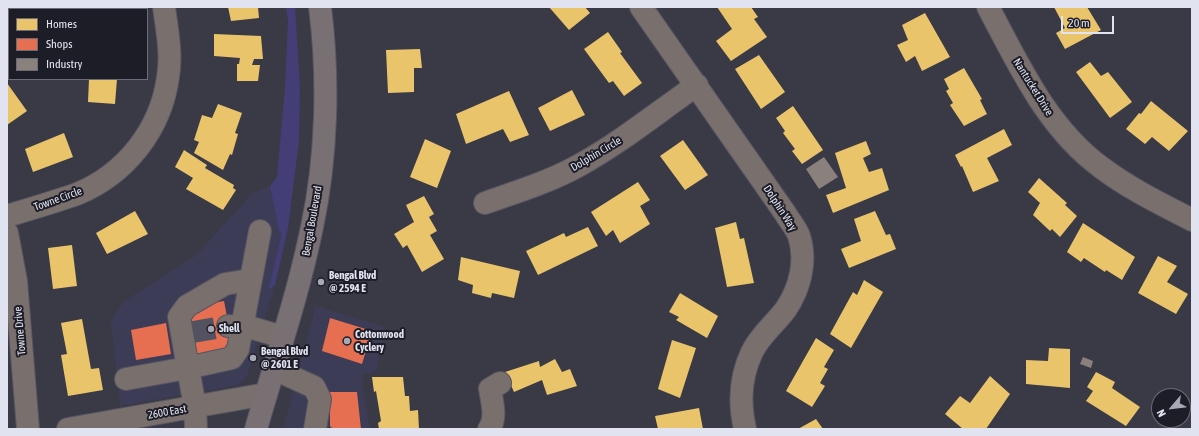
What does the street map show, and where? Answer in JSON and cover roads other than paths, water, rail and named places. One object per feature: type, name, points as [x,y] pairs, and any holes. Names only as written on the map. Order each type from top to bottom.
[{"type":"main road","name":"Bengal Boulevard","points":[[256,429],[298,289],[318,190],[325,101],[324,58],[320,7]]},
{"type":"street","name":"Towne Circle","points":[[7,216],[78,193],[107,178],[131,157],[149,132],[162,105],[168,76],[169,46],[164,7]]},
{"type":"street","name":"Dolphin Way","points":[[641,7],[697,85],[785,213],[798,236],[802,263],[798,287],[785,309],[752,352],[743,378],[740,408],[745,429]]},
{"type":"street","name":"Nantucket Drive","points":[[988,7],[1024,76],[1045,110],[1071,140],[1101,168],[1129,186],[1192,220]]},
{"type":"street","name":"Dolphin Circle","points":[[485,202],[534,186],[578,166],[620,140],[697,85]]},
{"type":"street","points":[[126,379],[232,358],[238,349],[235,326],[250,280],[260,231]]},
{"type":"street","name":"Towne Drive","points":[[7,233],[16,281],[28,429]]},
{"type":"street","points":[[196,429],[195,407],[187,368],[188,334],[179,317],[187,306],[225,284],[250,280]]},
{"type":"street","points":[[235,326],[283,337]]},
{"type":"street","points":[[274,369],[314,387],[320,399],[315,429]]},
{"type":"street","points":[[489,429],[492,424],[494,408],[490,389],[500,383]]},
{"type":"street","name":"2600 East","points":[[68,429],[266,394]]},
{"type":"tunnel","points":[[193,332],[228,326]]},
{"type":"place","name":"Bengal Blvd @ 2594 E","points":[[321,282]]},
{"type":"place","name":"Shell","points":[[211,329]]},
{"type":"place","name":"Cottonwood Cyclery","points":[[347,341]]},
{"type":"place","name":"Bengal Blvd @ 2601 E","points":[[253,358]]}]
